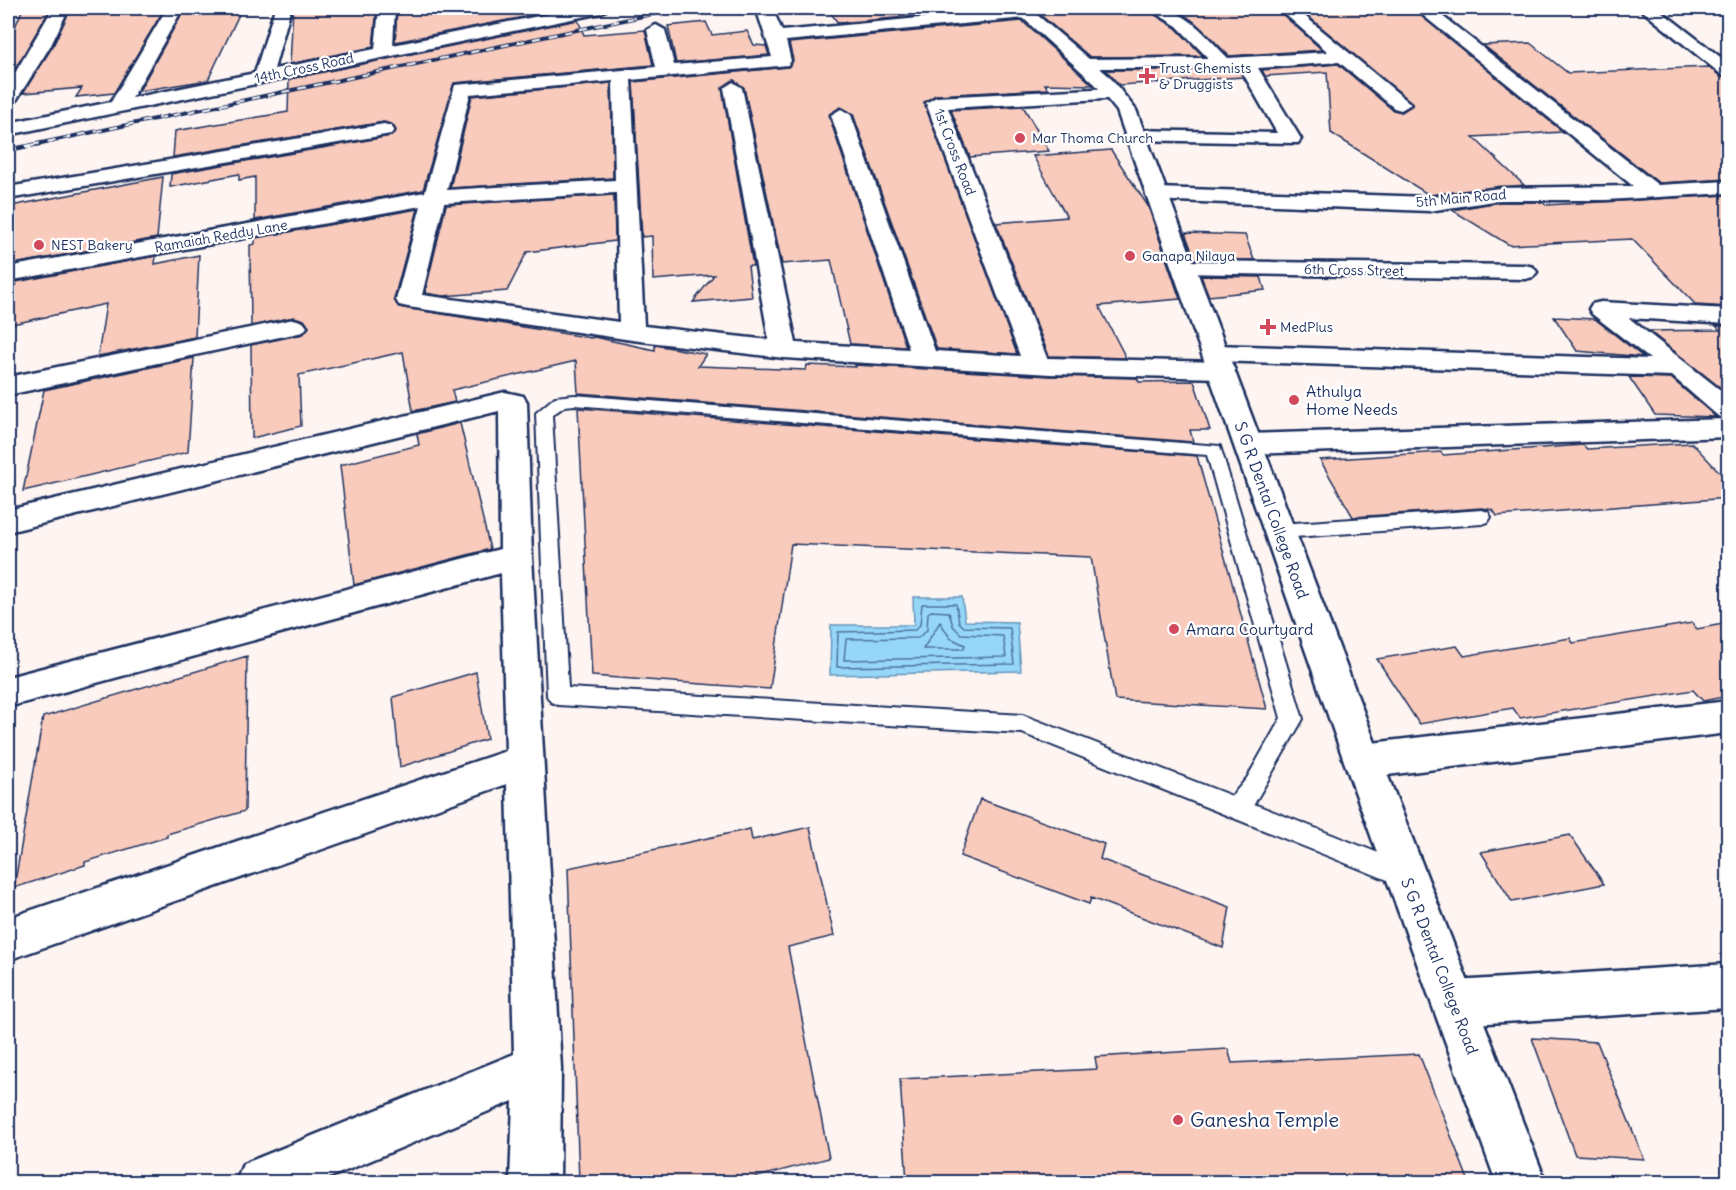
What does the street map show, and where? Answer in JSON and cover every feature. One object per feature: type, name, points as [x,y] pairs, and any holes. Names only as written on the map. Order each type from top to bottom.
[{"type":"street","points":[[8,99],[42,45],[61,8]]},
{"type":"street","points":[[118,106],[175,8]]},
{"type":"street","points":[[263,77],[283,8]]},
{"type":"street","points":[[384,52],[387,8]]},
{"type":"street","name":"14th Cross Road","points":[[8,129],[384,52],[488,25],[592,8]]},
{"type":"street","points":[[764,8],[776,37],[782,61],[462,88],[408,300],[632,332],[784,350],[1037,365],[1219,362],[1679,368]]},
{"type":"street","points":[[1155,8],[1183,22],[1224,64]]},
{"type":"street","points":[[1286,8],[1401,104]]},
{"type":"street","points":[[1422,8],[1653,191]]},
{"type":"street","points":[[1647,8],[1721,59],[1728,71]]},
{"type":"street","points":[[776,37],[1023,10]]},
{"type":"street","name":"S G R Dental College Road","points":[[1023,10],[1085,64],[1126,110],[1521,1182]]},
{"type":"street","points":[[656,30],[666,71]]},
{"type":"street","points":[[1085,64],[1224,64],[1344,56]]},
{"type":"street","points":[[1134,136],[1291,139],[1246,63]]},
{"type":"street","points":[[622,75],[632,332]]},
{"type":"street","points":[[733,88],[784,350]]},
{"type":"street","name":"1st Cross Road","points":[[1037,365],[936,103],[1113,94]]},
{"type":"street","points":[[841,115],[925,359]]},
{"type":"street","points":[[8,193],[384,130]]},
{"type":"street","name":"Ramaiah Reddy Lane","points":[[8,274],[435,197],[626,186]]},
{"type":"street","name":"5th Main Road","points":[[1157,195],[1429,204],[1500,194],[1728,187]]},
{"type":"street","name":"6th Cross Street","points":[[1184,268],[1524,272]]},
{"type":"street","points":[[1728,316],[1601,309],[1679,368],[1728,410]]},
{"type":"street","points":[[8,386],[294,327]]},
{"type":"street","points":[[8,521],[510,400],[513,402],[516,557],[538,1068],[535,1182]]},
{"type":"street","points":[[1249,444],[1728,428]]},
{"type":"street","points":[[8,692],[516,557]]},
{"type":"street","points":[[1364,761],[1728,717]]},
{"type":"street","points":[[8,939],[525,761]]},
{"type":"street","points":[[1455,1003],[1728,986]]},
{"type":"street","points":[[261,1182],[538,1068]]},
{"type":"lane","points":[[1237,808],[1255,785],[1292,719],[1214,450],[574,400],[561,401],[544,413],[558,696],[1023,724],[1406,875]]},
{"type":"lane","points":[[1280,531],[1482,517]]},
{"type":"water","points":[[913,597],[962,597],[965,621],[1017,622],[1021,671],[830,675],[831,625],[914,625]]},
{"type":"building","points":[[23,8],[51,8],[8,81],[8,44]]},
{"type":"building","points":[[71,8],[165,8],[114,93],[76,97],[82,88],[23,93],[53,46]]},
{"type":"building","points":[[185,8],[242,8],[208,80],[139,91]]},
{"type":"building","points":[[293,8],[377,8],[373,47],[290,64]]},
{"type":"building","points":[[397,8],[570,8],[395,42]]},
{"type":"building","points":[[827,8],[1007,8],[838,23]]},
{"type":"building","points":[[1032,8],[1145,8],[1176,28],[1203,56],[1090,57]]},
{"type":"building","points":[[1167,8],[1276,8],[1322,50],[1229,56],[1193,21]]},
{"type":"building","points":[[1298,8],[1412,8],[1563,132],[1473,137],[1524,185],[1429,195],[1331,133],[1327,72],[1265,76],[1262,70],[1338,64],[1393,110],[1402,112],[1413,104]]},
{"type":"building","points":[[578,20],[584,35],[645,30],[653,65],[454,83],[423,190],[255,220],[255,177],[239,180],[239,174],[170,187],[171,174],[391,136],[396,131],[393,125],[384,122],[173,157],[175,131],[288,112],[289,79]]},
{"type":"building","points":[[1022,21],[1093,85],[1045,84],[1048,89],[936,95],[924,102],[1017,354],[937,349],[853,114],[840,107],[829,116],[906,347],[850,344],[831,260],[782,264],[744,88],[734,80],[722,88],[753,266],[748,266],[752,297],[693,302],[714,275],[653,280],[652,236],[642,237],[633,82],[788,67],[793,60],[789,43]]},
{"type":"building","points":[[706,22],[712,35],[747,31],[754,45],[766,46],[769,55],[676,63],[668,26]]},
{"type":"building","points":[[1530,43],[1568,73],[1709,67],[1721,77],[1728,78],[1728,179],[1659,183],[1483,45]]},
{"type":"building","points":[[1106,70],[1239,70],[1243,77],[1119,85]]},
{"type":"building","points":[[611,83],[613,178],[450,188],[472,96]]},
{"type":"building","points":[[1023,106],[1049,151],[970,157],[951,110]]},
{"type":"building","points":[[1111,150],[1148,206],[1180,299],[1099,306],[1126,358],[1049,356],[996,223],[1067,217],[1033,156]]},
{"type":"building","points":[[163,177],[157,238],[8,265],[8,219],[11,206]]},
{"type":"building","points":[[614,195],[615,241],[527,252],[507,291],[443,296],[425,293],[446,205]]},
{"type":"building","points":[[1728,195],[1728,307],[1696,305],[1632,239],[1509,245],[1452,210],[1500,202],[1542,202],[1546,205]]},
{"type":"building","points":[[418,209],[394,299],[399,307],[594,337],[655,350],[655,345],[706,354],[698,366],[806,370],[807,365],[856,367],[855,365],[1050,376],[1137,378],[1139,382],[1194,381],[1210,430],[1190,430],[1193,442],[578,393],[576,361],[452,390],[455,402],[413,411],[403,352],[299,375],[301,426],[252,438],[251,345],[303,334],[309,327],[304,320],[294,317],[251,326],[250,245],[255,244],[255,238]]},
{"type":"building","points":[[1185,233],[1245,235],[1254,260],[1195,259]]},
{"type":"building","points":[[199,255],[195,337],[98,356],[106,304],[8,325],[16,282],[156,256],[155,264]]},
{"type":"building","points":[[1201,276],[1261,277],[1265,290],[1209,296]]},
{"type":"building","points":[[1554,317],[1595,319],[1643,357],[1577,351]]},
{"type":"building","points":[[1716,326],[1728,326],[1728,394],[1649,331],[1720,330]]},
{"type":"building","points":[[194,358],[188,452],[23,491],[44,390]]},
{"type":"building","points":[[1629,377],[1671,378],[1716,417],[1655,415]]},
{"type":"building","points":[[578,408],[1197,456],[1267,709],[1115,700],[1091,557],[791,544],[770,689],[592,676]]},
{"type":"building","points":[[460,423],[490,549],[354,585],[340,465],[419,445],[417,434]]},
{"type":"building","points":[[1692,443],[1728,481],[1728,498],[1497,516],[1493,510],[1482,508],[1353,517],[1320,460],[1441,452],[1443,455],[1583,445],[1587,449]]},
{"type":"building","points":[[1692,623],[1697,629],[1728,623],[1728,696],[1703,701],[1693,690],[1520,718],[1513,708],[1419,724],[1377,659],[1457,646],[1464,656],[1570,638],[1573,643]]},
{"type":"building","points":[[247,656],[245,811],[167,834],[167,837],[85,862],[85,865],[14,888],[43,717]]},
{"type":"building","points":[[476,672],[487,739],[400,767],[393,697]]},
{"type":"building","points":[[980,799],[1104,844],[1100,859],[1230,907],[1223,948],[1091,898],[1089,904],[960,856]]},
{"type":"building","points":[[810,827],[834,936],[788,947],[829,1158],[738,1182],[579,1182],[568,868],[750,829],[752,840]]},
{"type":"building","points":[[1570,835],[1604,884],[1512,902],[1481,852]]},
{"type":"building","points":[[1532,1038],[1597,1042],[1644,1159],[1575,1155]]},
{"type":"building","points":[[1228,1049],[1232,1063],[1419,1054],[1469,1182],[907,1182],[900,1079],[1097,1069],[1095,1057]]},
{"type":"railway","points":[[32,145],[681,8]]},
{"type":"railway","points":[[8,150],[39,144]]},
{"type":"place","name":"Trust Chemists & Druggists","points":[[1147,76]]},
{"type":"place","name":"Mar Thoma Church","points":[[1020,138]]},
{"type":"place","name":"NEST Bakery","points":[[39,245]]},
{"type":"place","name":"Ganapa Nilaya","points":[[1130,256]]},
{"type":"place","name":"MedPlus","points":[[1268,327]]},
{"type":"place","name":"Athulya Home Needs","points":[[1294,400]]},
{"type":"place","name":"Amara Courtyard","points":[[1174,629]]},
{"type":"place","name":"Ganesha Temple","points":[[1178,1120]]}]
